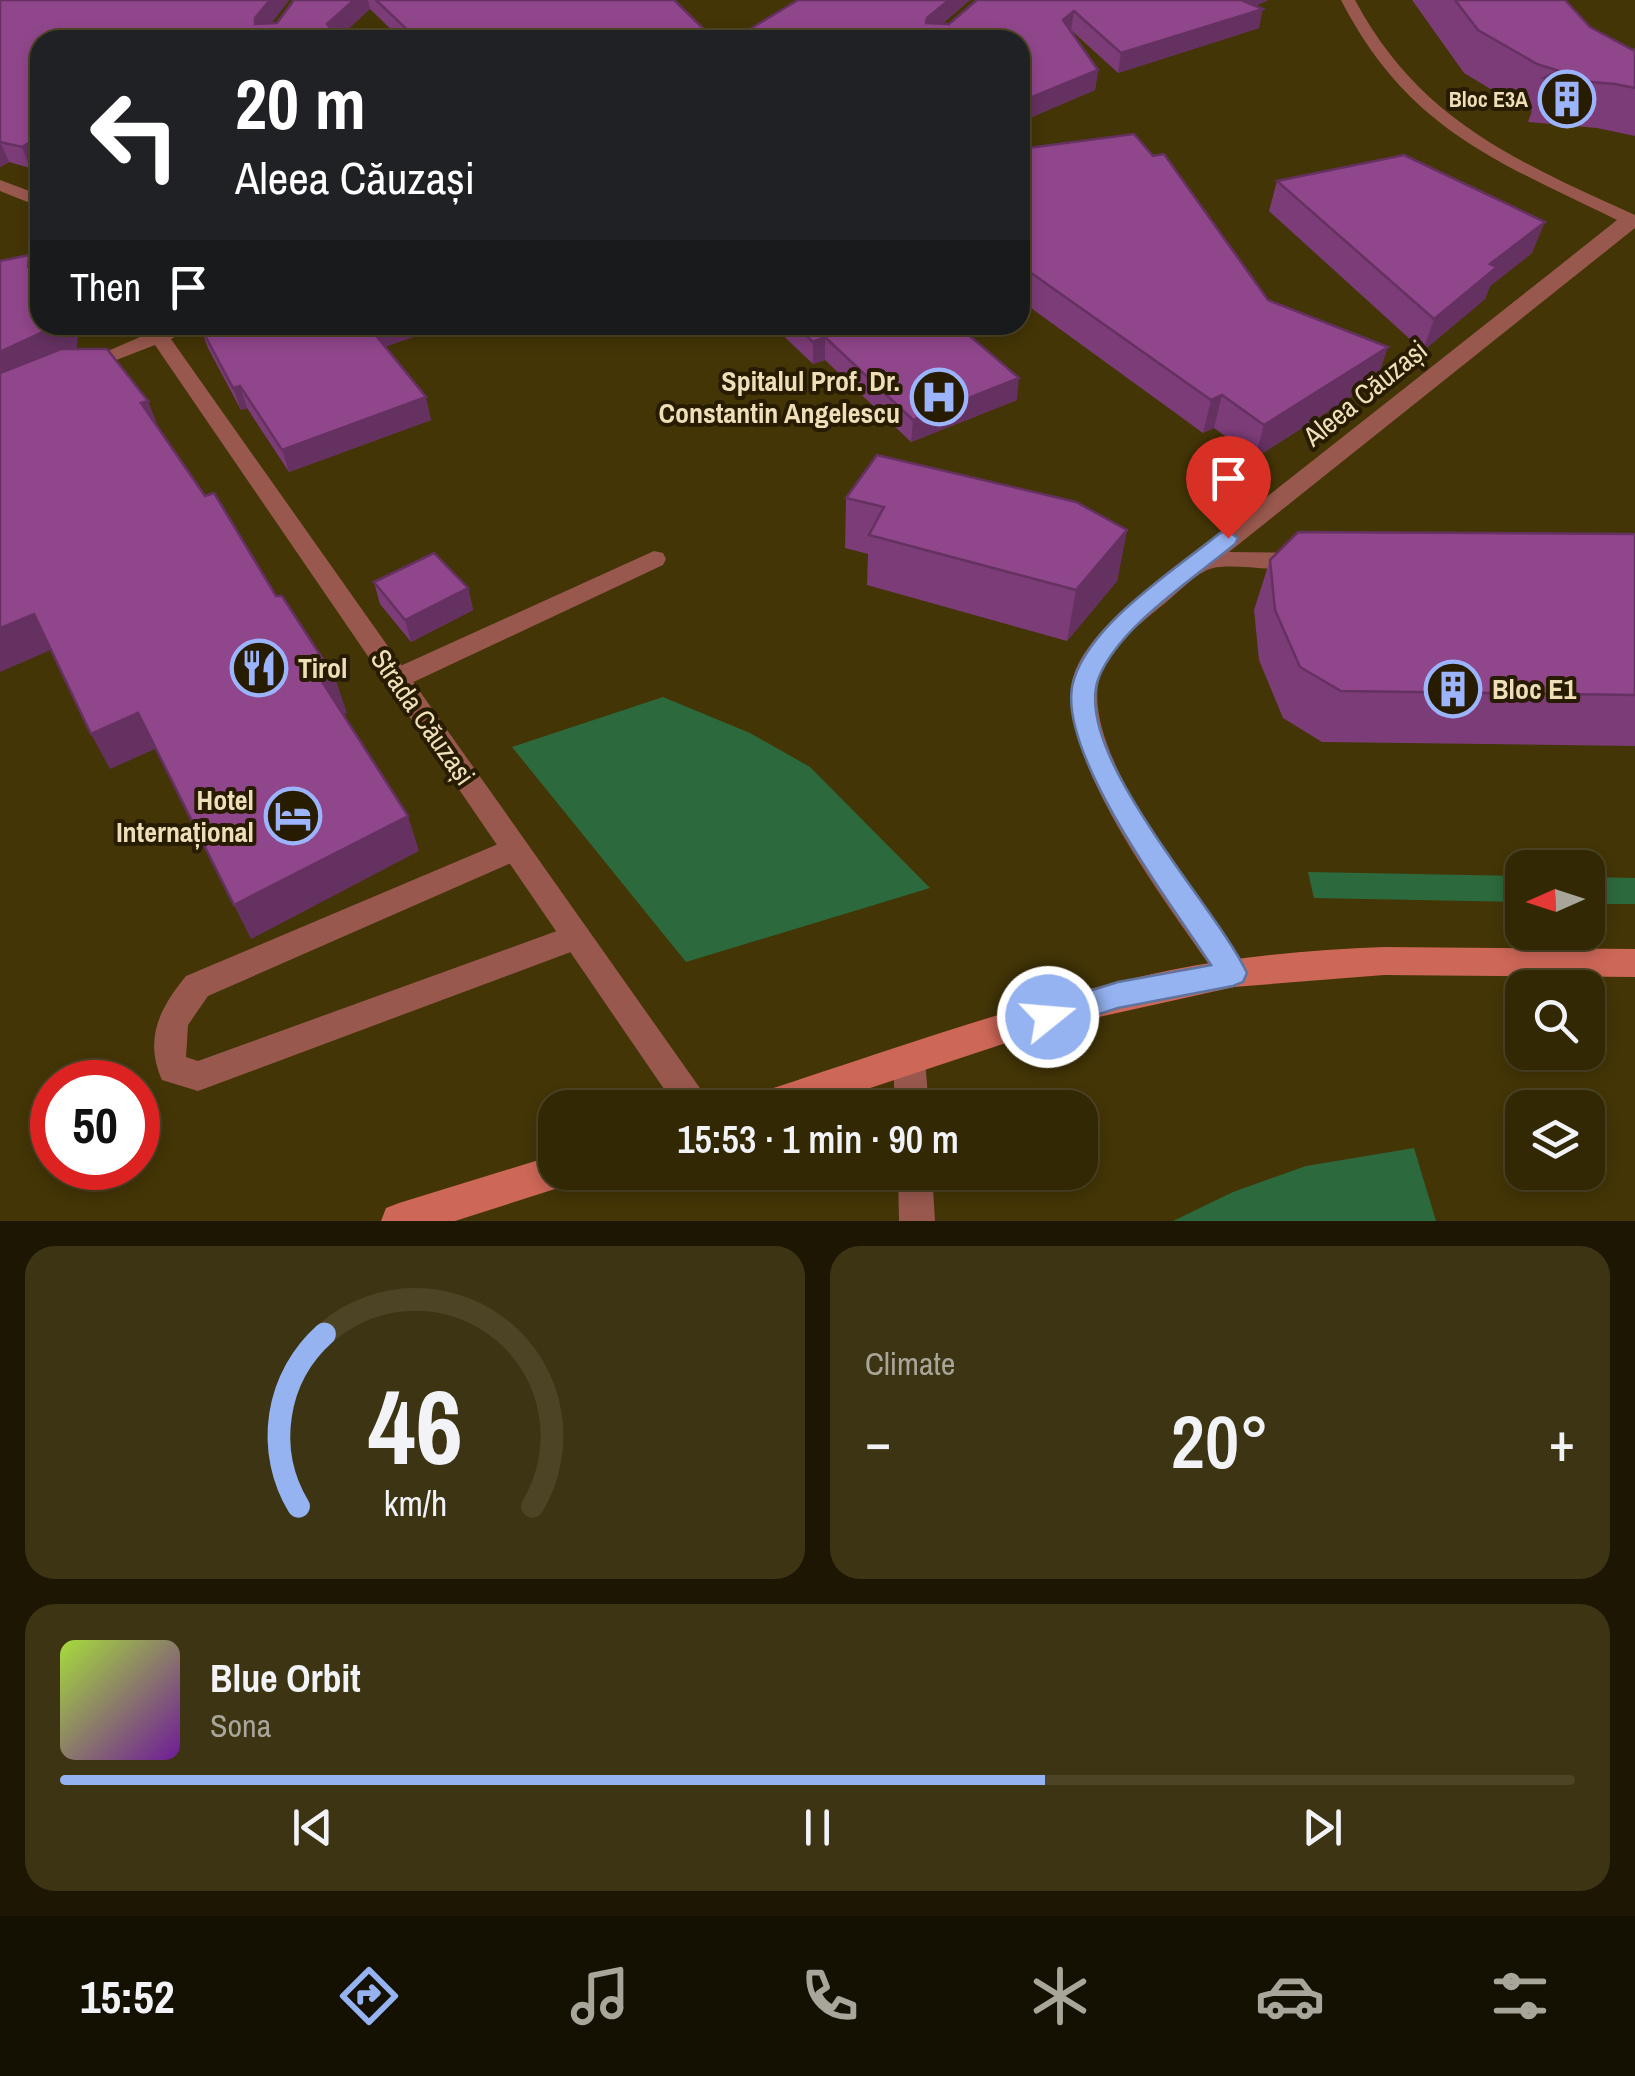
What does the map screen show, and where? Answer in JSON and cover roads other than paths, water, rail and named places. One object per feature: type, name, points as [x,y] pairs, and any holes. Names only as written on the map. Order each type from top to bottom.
[{"type":"main road","points":[[816,1090],[1118,995],[1233,973],[1299,966],[1472,960],[1635,963]]},
{"type":"main road","points":[[399,1221],[538,1177]]},
{"type":"street","points":[[1348,0],[1388,71],[1440,120],[1517,164],[1632,221]]},
{"type":"street","points":[[0,185],[30,198]]},
{"type":"street","name":"Aleea Căuzași","points":[[1233,973],[1112,790],[1085,720],[1085,680],[1103,649],[1128,620],[1199,560],[1632,221]]},
{"type":"street","points":[[66,375],[143,335]]},
{"type":"street","name":"Strada Căuzași","points":[[161,335],[396,679],[685,1090]]},
{"type":"street","points":[[396,679],[654,559]]},
{"type":"street","points":[[1199,560],[1338,561]]},
{"type":"street","points":[[515,849],[198,986],[178,1008],[168,1032],[167,1054],[174,1069],[198,1076],[576,937]]},
{"type":"street","points":[[909,1060],[911,1090]]},
{"type":"street","points":[[916,1190],[917,1221]]},
{"type":"place","name":"Bloc E3A","points":[[1567,99]]},
{"type":"place","name":"Spitalul Prof. Dr. Constantin Angelescu","points":[[939,397]]},
{"type":"place","name":"Tirol","points":[[259,668]]},
{"type":"place","name":"Bloc E1","points":[[1453,689]]},
{"type":"place","name":"Hotel Internațional","points":[[293,816]]}]
